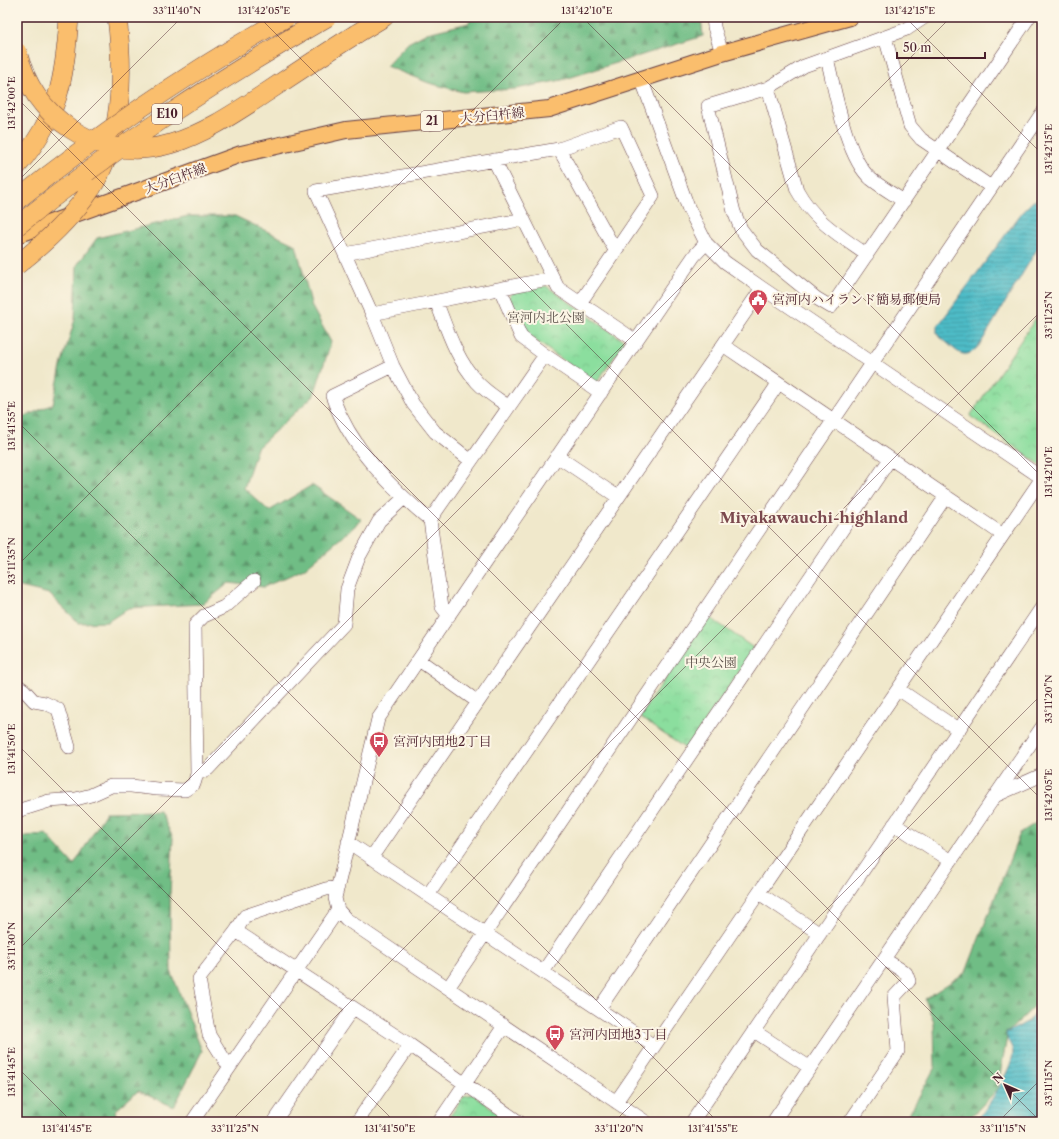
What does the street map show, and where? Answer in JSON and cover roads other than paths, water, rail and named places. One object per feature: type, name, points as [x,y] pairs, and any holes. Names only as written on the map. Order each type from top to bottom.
[{"type":"highway","points":[[17,166],[32,148],[47,123],[61,90],[64,74],[69,17]]},
{"type":"highway","points":[[17,265],[57,230],[80,206],[103,166],[120,100],[121,61],[117,17]]},
{"type":"highway","name":"E10","points":[[17,200],[86,147],[140,109],[210,64],[288,17]]},
{"type":"highway","name":"E10","points":[[17,226],[102,160],[153,124],[214,84],[327,17]]},
{"type":"highway","points":[[17,52],[26,80],[34,93],[55,117],[66,126],[103,144],[116,147],[145,148],[176,143],[212,128],[384,17]]},
{"type":"main road","name":"大分臼杵線","points":[[17,235],[241,154],[346,130],[549,109],[640,78],[850,17]]},
{"type":"street","points":[[713,17],[714,27],[722,53]]},
{"type":"street","points":[[925,17],[907,29],[885,38],[804,66],[768,88],[708,106],[734,212],[741,229],[757,250],[816,298],[831,308],[1029,17]]},
{"type":"street","points":[[885,38],[910,126],[921,138],[991,187]]},
{"type":"street","points":[[827,58],[846,133],[859,164],[870,178],[904,201]]},
{"type":"street","points":[[616,1102],[1042,478],[725,262],[706,243],[688,207],[640,78]]},
{"type":"street","points":[[768,88],[797,190],[805,205],[827,227],[867,255]]},
{"type":"street","points":[[448,988],[874,363],[991,187],[1037,132],[1042,113]]},
{"type":"street","points":[[471,461],[435,432],[413,404],[393,366],[346,254],[316,191],[559,149],[621,127],[653,196],[580,303]]},
{"type":"street","points":[[559,149],[615,250]]},
{"type":"street","points":[[494,160],[558,288],[636,341]]},
{"type":"street","points":[[346,254],[524,219]]},
{"type":"street","points":[[646,1122],[346,919],[338,910],[335,898],[378,719],[694,256],[706,243]]},
{"type":"street","points":[[372,314],[553,278]]},
{"type":"street","points":[[371,858],[762,288]]},
{"type":"street","points":[[500,289],[518,332],[527,342],[601,393]]},
{"type":"street","points":[[436,301],[448,333],[464,366],[485,390],[509,407]]},
{"type":"street","points":[[723,345],[778,384],[1003,535]]},
{"type":"street","points":[[430,520],[545,355]]},
{"type":"street","points":[[393,366],[332,396],[339,416],[355,443],[375,470],[404,498],[430,520],[442,607],[449,616]]},
{"type":"street","points":[[428,895],[778,384]]},
{"type":"street","points":[[557,456],[618,497]]},
{"type":"street","points":[[543,972],[890,459]]},
{"type":"street","points":[[598,1009],[946,496]]},
{"type":"street","points":[[197,774],[208,768],[344,624],[347,589],[359,557],[379,521],[404,498]]},
{"type":"street","points":[[17,810],[49,801],[76,799],[91,795],[111,786],[185,790],[194,784],[197,774],[195,625],[204,616],[224,607],[254,581]]},
{"type":"street","points":[[692,1122],[894,824],[959,730],[1038,621],[1042,607]]},
{"type":"street","points":[[418,660],[478,702]]},
{"type":"street","points":[[17,685],[34,701],[45,703],[58,709],[69,747]]},
{"type":"street","points":[[898,689],[959,730]]},
{"type":"street","points":[[773,1122],[809,1067],[1042,727]]},
{"type":"street","points":[[996,795],[1042,775]]},
{"type":"street","points":[[894,824],[951,861]]},
{"type":"street","points":[[348,842],[654,1046]]},
{"type":"street","points":[[229,1067],[210,1035],[199,979],[236,931],[245,916],[326,889],[338,887]]},
{"type":"street","points":[[759,893],[820,934]]},
{"type":"street","points":[[192,1122],[338,910]]},
{"type":"street","points":[[236,931],[410,1045],[519,1122]]},
{"type":"street","points":[[850,1122],[898,1050],[894,997],[909,981],[906,973],[884,959]]},
{"type":"street","points":[[274,1122],[353,1008]]},
{"type":"street","points":[[439,1122],[504,1026]]},
{"type":"street","points":[[754,1031],[809,1067]]},
{"type":"street","points":[[357,1122],[410,1045]]},
{"type":"water","points":[[1040,199],[1042,201],[1042,241],[981,343],[970,353],[960,353],[940,337],[937,333],[937,327],[1023,211],[1033,201]]},
{"type":"water","points":[[1042,993],[1042,1122],[975,1122],[980,1117],[998,1089],[1012,1060],[1013,1050],[1006,1033],[1029,1021],[1036,1011]]},
{"type":"place","name":"宮河内ハイランド簡易郵便局","points":[[758,316]]},
{"type":"place","name":"宮河内団地2丁目","points":[[379,758]]},
{"type":"place","name":"宮河内団地3丁目","points":[[555,1051]]},
{"type":"district","name":"Miyakawauchi-highland","points":[[814,518]]},
{"type":"park label","name":"宮河内北公園","points":[[546,317]]},
{"type":"park label","name":"中央公園","points":[[711,662]]}]
